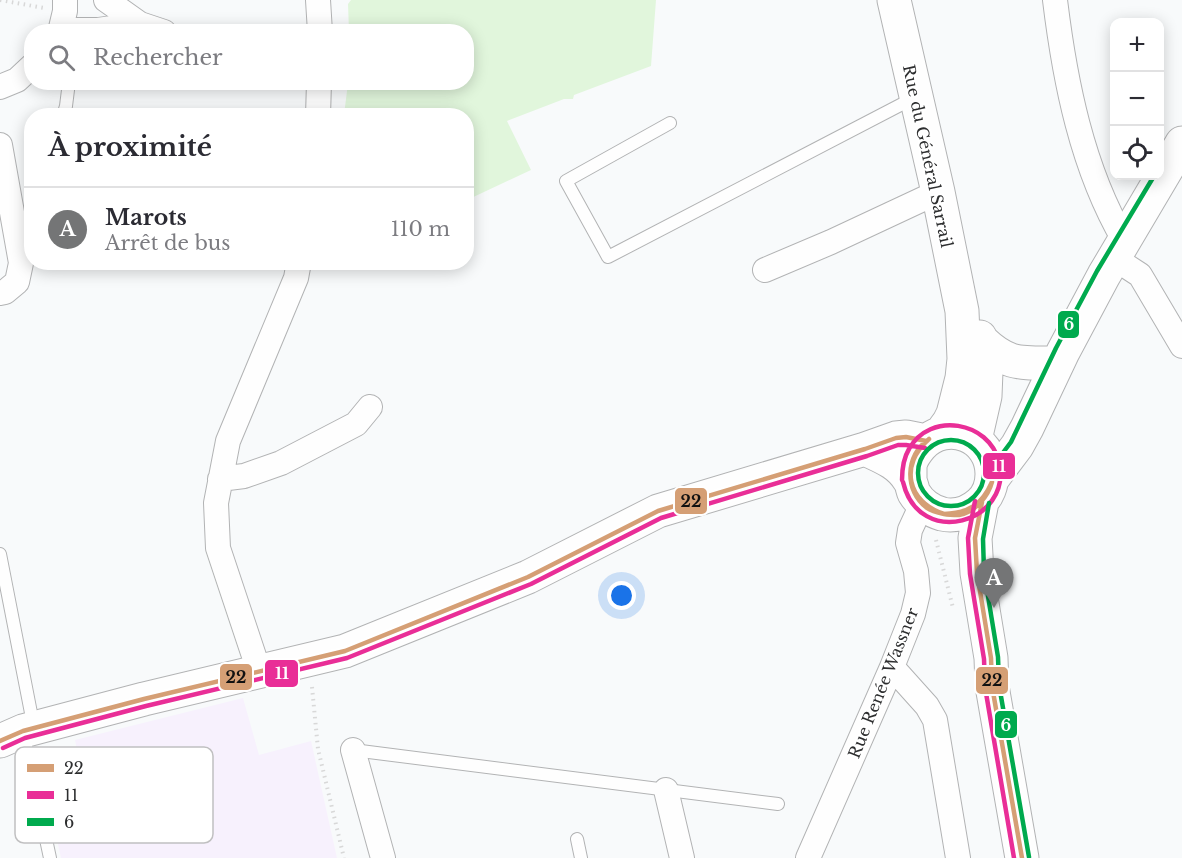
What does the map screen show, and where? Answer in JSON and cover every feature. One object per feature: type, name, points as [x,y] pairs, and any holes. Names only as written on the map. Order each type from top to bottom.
[{"type":"street","points":[[106,0],[140,24]]},
{"type":"street","points":[[318,0],[320,24]]},
{"type":"street","name":"Rue du Général Sarrail","points":[[894,0],[938,192],[962,311],[964,359],[962,378],[953,414],[949,422],[933,437]]},
{"type":"street","points":[[1055,0],[1061,48],[1078,123],[1111,218],[1119,249],[1140,275],[1182,346]]},
{"type":"street","points":[[60,16],[82,24]]},
{"type":"street","points":[[0,87],[17,80],[24,73]]},
{"type":"street","points":[[318,108],[319,90]]},
{"type":"street","points":[[977,441],[991,440],[999,436],[1021,411],[1057,357],[1182,143]]},
{"type":"street","points":[[0,145],[21,263],[17,282],[5,292],[0,293]]},
{"type":"street","points":[[765,270],[938,192]]},
{"type":"street","points":[[259,671],[218,548],[216,504],[228,441],[289,296],[298,270]]},
{"type":"street","name":"Rue du Général Sarrail","points":[[962,311],[973,324],[982,341],[993,352],[1010,360],[1027,363],[1057,357]]},
{"type":"street","name":"Rue du Général Sarrail","points":[[977,441],[985,396],[986,371],[982,341]]},
{"type":"street","points":[[865,449],[890,460],[925,500],[958,515],[971,510],[1017,446],[1057,357]]},
{"type":"street","points":[[220,479],[244,476],[281,463],[356,424],[370,407]]},
{"type":"street","points":[[20,733],[144,699],[345,651],[528,577],[658,511],[896,438],[933,437],[954,432],[967,435],[977,441],[987,452],[992,465],[975,538],[977,573],[991,658],[992,686],[1022,858]]},
{"type":"street","points":[[933,437],[916,452],[910,465],[925,500],[962,564],[981,658],[992,686]]},
{"type":"street","name":"Rue Renée Wassner","points":[[808,858],[914,614],[918,593],[916,571],[908,543],[910,530],[925,500]]},
{"type":"street","points":[[892,667],[927,706],[935,720],[958,858]]},
{"type":"street","points":[[353,750],[383,858]]},
{"type":"street","points":[[666,790],[682,858]]},
{"type":"lane","points":[[65,108],[68,90]]},
{"type":"lane","points":[[670,123],[566,181],[608,257],[908,101],[916,99]]},
{"type":"lane","points":[[0,554],[32,718],[20,733]]},
{"type":"lane","points":[[353,750],[778,804]]},
{"type":"lane","points":[[577,839],[581,858]]},
{"type":"lane","points":[[46,843],[50,858]]},
{"type":"path","points":[[0,0],[60,16]]},
{"type":"path","points":[[309,660],[318,749],[344,858]]},
{"type":"shaded area","points":[[243,698],[259,755],[311,741],[337,858],[61,858],[58,843],[213,843],[213,747],[76,747],[75,740]]},
{"type":"green space","points":[[351,0],[656,0],[651,66],[574,95],[573,99],[564,99],[507,121],[531,170],[474,197],[474,108],[345,108],[347,90],[474,90],[474,24],[349,24],[348,4]]},
{"type":"transit line","name":"6","points":[[987,474],[1011,442],[1056,348],[1097,271],[1152,180]]},
{"type":"transit line","name":"11","points":[[902,480],[905,457],[918,437],[931,429],[944,426],[958,426],[984,437],[993,448],[999,462],[1000,483],[992,500],[979,513],[962,520],[944,522],[927,516],[912,503],[903,482]]},
{"type":"transit line","name":"22","points":[[0,741],[23,731],[144,699],[345,651],[528,577],[658,511],[896,438],[906,437],[926,441]]},
{"type":"transit line","name":"22","points":[[929,439],[913,460],[911,482],[922,501],[944,514]]},
{"type":"transit line","name":"22","points":[[929,439],[915,454],[910,473],[911,483],[919,501],[927,508],[944,514]]},
{"type":"transit line","name":"6","points":[[951,440],[964,442],[974,450],[982,460],[984,473],[982,486],[974,496],[964,504],[951,506],[938,504],[928,496],[920,486],[918,473],[920,460],[928,450],[938,442],[951,440]]},
{"type":"transit line","name":"11","points":[[3,748],[25,738],[146,706],[347,658],[531,584],[661,518],[898,445],[925,448]]},
{"type":"transit line","name":"22","points":[[944,514],[959,515],[970,511],[984,498],[992,482]]},
{"type":"transit line","name":"22","points":[[944,514],[968,510],[984,497],[992,482]]},
{"type":"transit line","name":"11","points":[[975,501],[968,538],[970,574],[984,659],[985,687],[1014,858]]},
{"type":"transit line","name":"22","points":[[982,502],[975,538],[977,573],[991,658],[992,686],[1022,858]]},
{"type":"transit line","name":"6","points":[[989,503],[983,539],[984,572],[998,657],[999,685],[1029,857]]},
{"type":"place","name":"Marots","points":[[994,608]]}]
